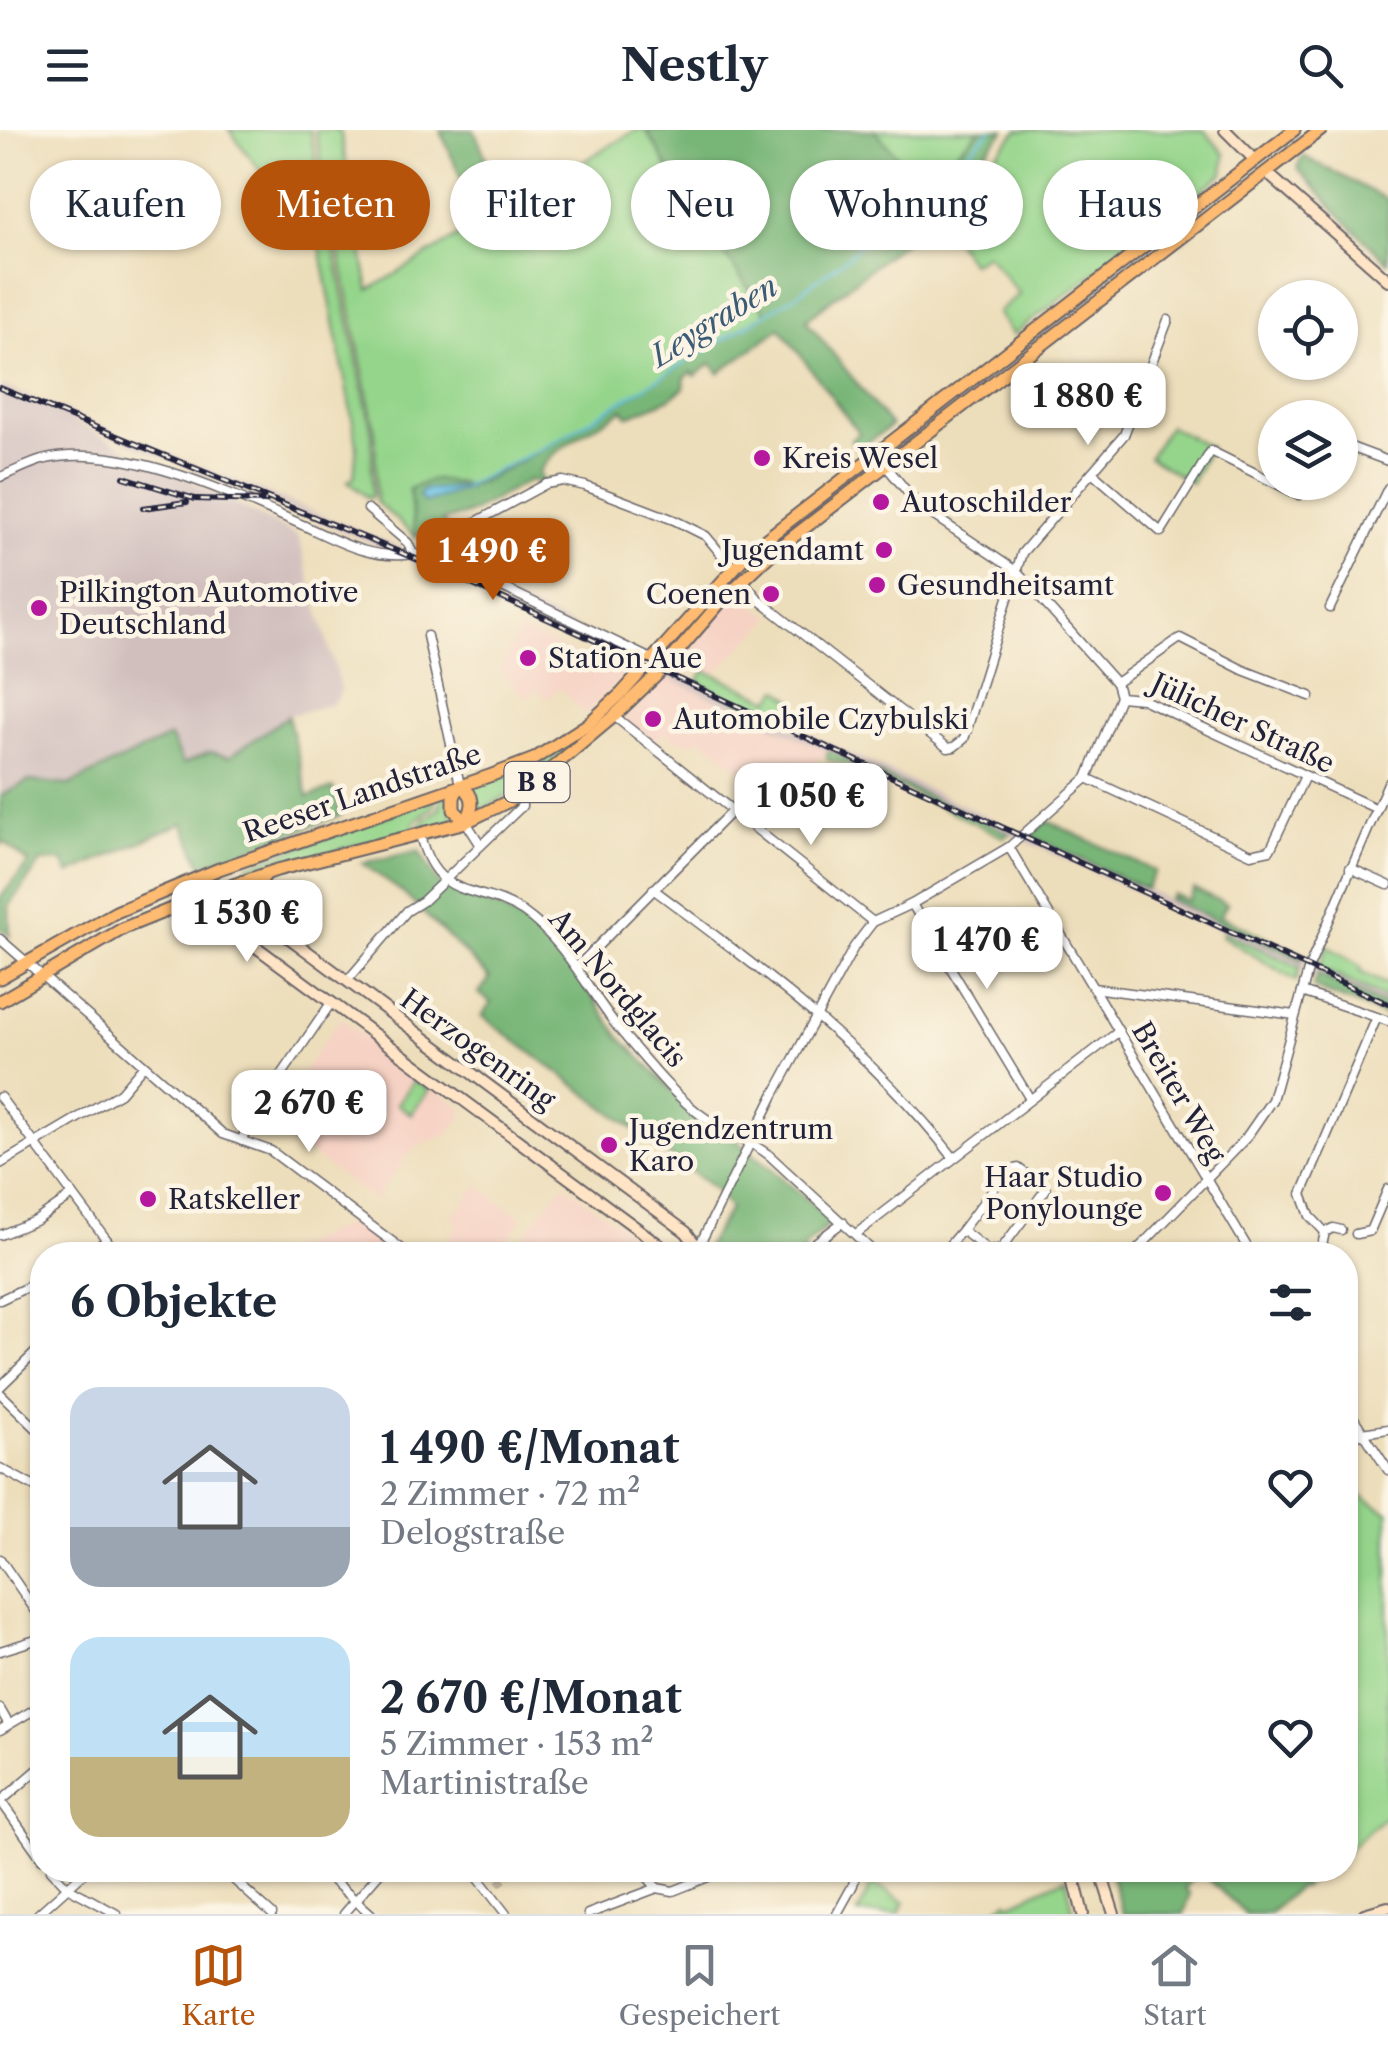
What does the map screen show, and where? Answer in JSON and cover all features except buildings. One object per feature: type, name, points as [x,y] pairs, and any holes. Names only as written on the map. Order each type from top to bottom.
[{"type":"main road","points":[[1225,130],[1266,172],[1388,280]]},
{"type":"main road","name":"Reeser Landstraße","points":[[234,863],[534,759],[564,743],[601,714],[732,567],[778,528],[1294,130]]},
{"type":"main road","name":"Reeser Landstraße","points":[[242,881],[466,822],[519,796],[614,716],[742,580],[1321,130]]},
{"type":"main road","points":[[732,567],[742,580]]},
{"type":"main road","points":[[652,659],[664,666]]},
{"type":"main road","points":[[460,785],[469,791],[473,802],[466,822],[454,810],[454,797],[460,785]]},
{"type":"main road","points":[[234,863],[242,881]]},
{"type":"main road","name":"B 8","points":[[0,978],[116,912],[234,863]]},
{"type":"main road","points":[[218,890],[219,869]]},
{"type":"main road","points":[[256,910],[256,890],[266,874]]},
{"type":"main road","name":"B 8","points":[[0,1001],[124,928],[242,881]]},
{"type":"main road","name":"Herzogenring","points":[[242,881],[265,920],[645,1201],[686,1232],[692,1242]]},
{"type":"main road","name":"Herzogenring","points":[[218,890],[240,935],[655,1242]]},
{"type":"main road","points":[[331,1002],[347,981]]},
{"type":"main road","points":[[1075,1882],[1083,1914]]},
{"type":"main road","points":[[1104,1882],[1114,1914]]},
{"type":"main road","points":[[1364,1914],[1388,1907]]},
{"type":"street","points":[[742,580],[759,600],[948,748],[954,748],[964,739],[1022,552],[1124,435],[1168,320]]},
{"type":"street","points":[[1358,450],[1388,461]]},
{"type":"street","points":[[1092,472],[1162,532],[1211,451],[1258,475]]},
{"type":"street","points":[[0,478],[41,460],[68,456],[163,469],[207,483],[358,550],[389,557],[429,553],[652,659]]},
{"type":"street","name":"Jülicher Straße","points":[[886,466],[919,506],[1016,571],[1116,682],[1120,697],[1142,698],[1377,809]]},
{"type":"street","points":[[429,553],[436,536],[474,523],[546,484],[564,481],[674,520],[706,536],[732,567]]},
{"type":"street","points":[[1330,608],[1388,488]]},
{"type":"street","points":[[368,509],[408,544],[413,554]]},
{"type":"street","points":[[428,636],[460,785]]},
{"type":"street","points":[[1116,682],[1180,638],[1243,670],[1310,696]]},
{"type":"street","points":[[704,1242],[750,1141],[854,947],[873,922],[912,904],[1009,847],[1087,778],[1120,697]]},
{"type":"street","points":[[614,716],[873,922]]},
{"type":"street","points":[[1087,778],[1250,854],[1261,854],[1270,850],[1305,776]]},
{"type":"street","points":[[1145,1242],[1245,1139],[1272,1100],[1302,992],[1388,782]]},
{"type":"street","points":[[347,981],[407,911],[423,901],[522,806],[522,801]]},
{"type":"street","points":[[577,967],[731,812]]},
{"type":"street","points":[[466,822],[480,844]]},
{"type":"street","points":[[420,835],[430,861],[444,879]]},
{"type":"street","name":"Breiter Weg","points":[[1009,847],[1244,1242]]},
{"type":"street","points":[[1350,868],[1388,885]]},
{"type":"street","name":"Am Nordglacis","points":[[444,879],[450,886],[520,910],[577,967],[622,1033],[685,1099],[708,1120],[750,1141],[864,1242]]},
{"type":"street","points":[[653,889],[818,1015],[923,1118],[953,1157]]},
{"type":"street","points":[[912,904],[1030,1099]]},
{"type":"street","points":[[0,938],[222,1134],[271,1151],[393,1242]]},
{"type":"street","points":[[1093,988],[1295,1015]]},
{"type":"street","points":[[1302,992],[1388,1022]]},
{"type":"street","points":[[242,1141],[246,1127],[331,1002]]},
{"type":"street","points":[[1325,1232],[1310,1216],[1302,1194],[1377,1017]]},
{"type":"street","points":[[856,1234],[1118,1032]]},
{"type":"street","points":[[0,1164],[120,1094],[144,1064]]},
{"type":"street","points":[[0,1098],[107,1240],[104,1242]]},
{"type":"street","points":[[952,1242],[1007,1171],[1018,1168],[1046,1190],[1007,1242]]},
{"type":"street","points":[[1356,1234],[1370,1231],[1388,1189]]},
{"type":"street","points":[[0,1235],[37,1220],[74,1195]]},
{"type":"street","points":[[816,1242],[843,1222]]},
{"type":"street","points":[[962,1230],[976,1242]]},
{"type":"street","points":[[1325,1232],[1341,1230]]},
{"type":"street","points":[[1323,1242],[1325,1232]]},
{"type":"street","points":[[0,1300],[30,1286]]},
{"type":"street","points":[[30,1359],[0,1390],[30,1421]]},
{"type":"street","points":[[1358,1426],[1388,1470]]},
{"type":"street","points":[[1358,1435],[1388,1430]]},
{"type":"street","points":[[0,1468],[30,1484]]},
{"type":"street","points":[[0,1559],[30,1603]]},
{"type":"street","points":[[0,1651],[30,1642]]},
{"type":"street","points":[[0,1709],[4,1727],[30,1711]]},
{"type":"street","points":[[30,1776],[0,1801],[30,1842]]},
{"type":"street","points":[[63,1882],[117,1914]]},
{"type":"street","points":[[38,1914],[72,1882]]},
{"type":"street","points":[[236,1882],[272,1914]]},
{"type":"street","points":[[335,1882],[371,1914]]},
{"type":"street","points":[[344,1914],[372,1882]]},
{"type":"street","points":[[481,1882],[506,1914]]},
{"type":"street","points":[[652,1882],[657,1888]]},
{"type":"street","points":[[588,1914],[657,1888],[673,1891],[696,1882]]},
{"type":"street","points":[[838,1914],[854,1882]]},
{"type":"street","points":[[488,1892],[498,1884]]},
{"type":"shaded area","points":[[0,385],[398,546],[1388,1000],[1388,1007],[390,551],[68,418],[298,536],[341,691],[332,704],[290,715],[229,757],[183,765],[169,737],[69,785],[29,781],[0,796]]},
{"type":"shaded area","points":[[742,597],[772,618],[714,674],[681,660],[733,600]]},
{"type":"shaded area","points":[[519,629],[626,676],[586,714],[559,688],[547,699],[536,689],[527,699],[499,670]]},
{"type":"shaded area","points":[[666,677],[828,751],[789,793],[779,784],[771,794],[701,738],[691,743],[663,733],[653,745],[623,721]]},
{"type":"shaded area","points":[[340,1018],[465,1111],[449,1134],[414,1148],[374,1201],[268,1122]]},
{"type":"shaded area","points":[[563,1183],[642,1242],[520,1242]]},
{"type":"shaded area","points":[[478,1185],[523,1218],[505,1242],[457,1242],[449,1238],[459,1224],[451,1218]]},
{"type":"shaded area","points":[[352,1221],[378,1242],[307,1242]]},
{"type":"green space","points":[[229,130],[310,130],[316,160],[252,160]]},
{"type":"green space","points":[[315,130],[340,130],[345,160],[321,160]]},
{"type":"green space","points":[[440,130],[474,130],[487,160],[453,160]]},
{"type":"green space","points":[[636,130],[646,130],[664,160],[631,160],[631,250],[722,250],[767,313],[552,444],[470,486],[457,482],[413,509],[415,536],[376,502],[375,432],[339,250],[362,250],[369,290],[450,241],[450,250],[611,250],[611,160],[586,160]]},
{"type":"green space","points":[[646,130],[874,130],[901,160],[790,160],[790,250],[894,250],[806,320],[891,426],[857,450],[851,440],[859,433],[780,328],[719,373],[712,363],[695,376],[692,372],[685,377],[684,388],[669,399],[628,416],[623,409],[576,438],[544,465],[539,474],[543,481],[538,484],[530,480],[470,513],[442,521],[447,527],[415,536],[409,489],[434,479],[470,486],[485,480],[552,444],[766,313],[722,250],[770,250],[770,160],[664,160]]},
{"type":"green space","points":[[874,130],[980,130],[949,160],[901,160]]},
{"type":"green space","points":[[980,130],[1005,130],[978,160],[949,160]]},
{"type":"green space","points":[[1018,130],[1204,130],[1225,155],[1223,174],[1198,193],[1198,160],[1043,160],[1043,250],[1124,250],[1013,335],[997,313],[1019,294],[987,254],[971,263],[962,250],[1023,250],[1023,160],[990,160]]},
{"type":"green space","points":[[1303,156],[1388,200],[1388,262],[1299,170]]},
{"type":"green space","points":[[321,250],[335,250],[372,433],[372,497],[368,498],[348,481],[354,477],[357,444]]},
{"type":"green space","points":[[1169,426],[1210,447],[1191,483],[1149,457]]},
{"type":"green space","points":[[704,670],[771,700],[779,689],[796,703],[780,721],[698,683]]},
{"type":"green space","points":[[288,716],[308,797],[333,788],[341,815],[202,866],[183,823],[69,874],[63,861],[41,862],[9,906],[10,936],[0,928],[0,898],[29,863],[4,842],[0,845],[0,796],[29,781],[69,785],[170,737],[183,764],[210,752],[229,757]]},
{"type":"green space","points":[[573,741],[575,744],[516,792],[477,811],[473,785],[545,758]]},
{"type":"green space","points":[[828,751],[1009,833],[1004,837],[857,767],[827,759]]},
{"type":"green space","points":[[449,793],[454,821],[419,831],[422,822],[440,808],[441,796]]},
{"type":"green space","points":[[434,798],[434,806],[416,820],[411,832],[250,873],[248,865]]},
{"type":"green space","points":[[1047,821],[1155,871],[1146,889],[1030,836]]},
{"type":"green space","points":[[419,851],[445,889],[501,908],[539,931],[575,970],[619,1036],[689,1108],[706,1124],[740,1143],[833,1221],[810,1242],[709,1242],[730,1208],[716,1190],[482,1016],[491,1003],[479,993],[490,978],[402,892],[362,863]]},
{"type":"green space","points":[[1194,889],[1227,904],[1220,916],[1304,955],[1302,960],[1169,899],[1173,894],[1188,901]]},
{"type":"green space","points":[[1223,932],[1300,967],[1296,981],[1222,936]]},
{"type":"green space","points":[[1327,946],[1361,967],[1360,972],[1388,985],[1388,1000],[1319,968]]},
{"type":"green space","points":[[1317,974],[1388,1007],[1388,1017],[1318,990],[1313,986]]},
{"type":"green space","points":[[414,1080],[429,1090],[411,1114],[397,1104]]},
{"type":"green space","points":[[1358,1495],[1388,1512],[1388,1814],[1358,1841]]},
{"type":"green space","points":[[1057,1882],[1067,1882],[1074,1914],[986,1914],[1008,1901],[1010,1904]]},
{"type":"green space","points":[[1113,1882],[1190,1882],[1185,1888],[1190,1894],[1184,1914],[1123,1914]]},
{"type":"green space","points":[[1212,1882],[1309,1882],[1299,1886],[1269,1914],[1246,1914]]},
{"type":"green space","points":[[872,1883],[905,1902],[899,1914],[858,1914]]},
{"type":"water","points":[[470,487],[425,503],[419,496],[423,490]]},
{"type":"waterway","name":"Leygraben","points":[[463,487],[549,445],[795,296],[849,256],[892,213],[947,173],[991,130]]},
{"type":"railway","points":[[0,388],[421,561],[1388,1004]]},
{"type":"railway","points":[[124,477],[195,499],[266,501]]},
{"type":"railway","points":[[143,508],[187,502]]},
{"type":"place","name":"Kreis Wesel","points":[[762,458]]},
{"type":"place","name":"Autoschilder","points":[[881,502]]},
{"type":"place","name":"Jugendamt","points":[[884,550]]},
{"type":"place","name":"Gesundheitsamt","points":[[877,585]]},
{"type":"place","name":"Coenen","points":[[771,594]]},
{"type":"place","name":"Pilkington Automotive Deutschland","points":[[39,608]]},
{"type":"place","name":"Station Aue","points":[[528,658]]},
{"type":"place","name":"Automobile Czybulski","points":[[653,719]]},
{"type":"place","name":"Jugendzentrum Karo","points":[[609,1145]]},
{"type":"place","name":"Haar Studio Ponylounge","points":[[1163,1193]]},
{"type":"place","name":"Ratskeller","points":[[148,1199]]}]
